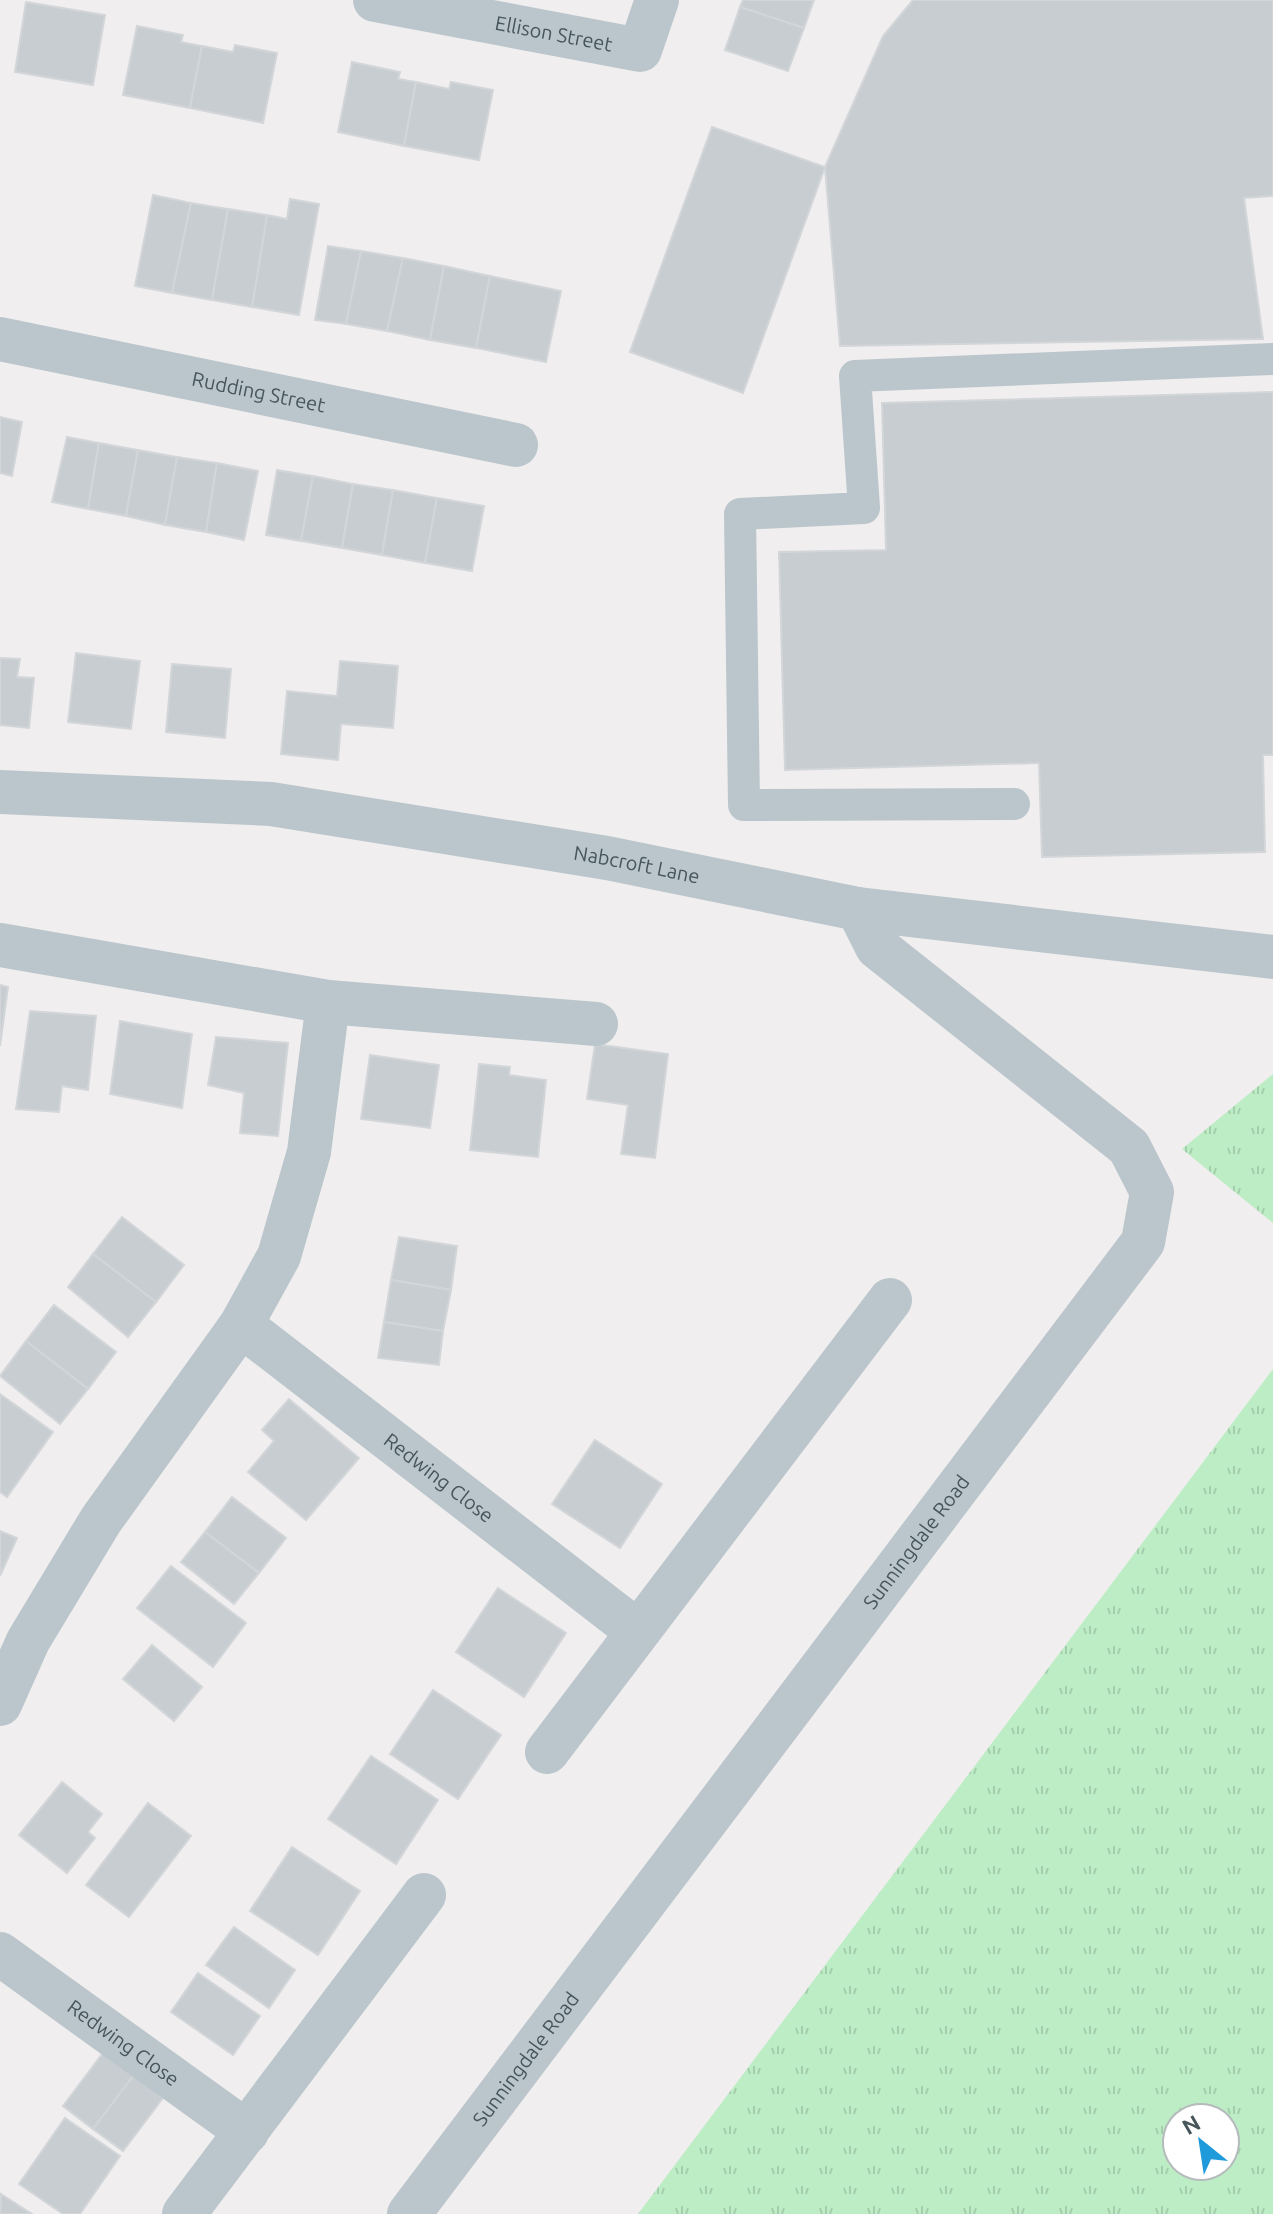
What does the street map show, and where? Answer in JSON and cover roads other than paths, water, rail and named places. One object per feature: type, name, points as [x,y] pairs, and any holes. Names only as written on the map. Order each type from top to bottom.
[{"type":"street","name":"Ellison Street","points":[[375,0],[640,50],[657,0]]},
{"type":"street","name":"Rudding Street","points":[[0,339],[516,445]]},
{"type":"street","name":"Nabcroft Lane","points":[[0,792],[271,804],[607,858],[858,909],[1273,957]]},
{"type":"street","name":"Sunningdale Road","points":[[409,2214],[1143,1242],[1152,1192],[1129,1147],[877,947],[858,909]]},
{"type":"street","points":[[0,945],[328,1002],[596,1024]]},
{"type":"street","points":[[0,1704],[28,1641],[101,1520],[241,1325],[279,1256],[309,1152],[328,1002]]},
{"type":"street","points":[[547,1752],[890,1300]]},
{"type":"street","name":"Redwing Close","points":[[241,1325],[637,1631]]},
{"type":"street","points":[[184,2214],[424,1895]]},
{"type":"street","name":"Redwing Close","points":[[0,1954],[247,2132]]},
{"type":"lane","points":[[1014,804],[744,805],[740,514],[864,508],[855,376],[1273,359]]}]
